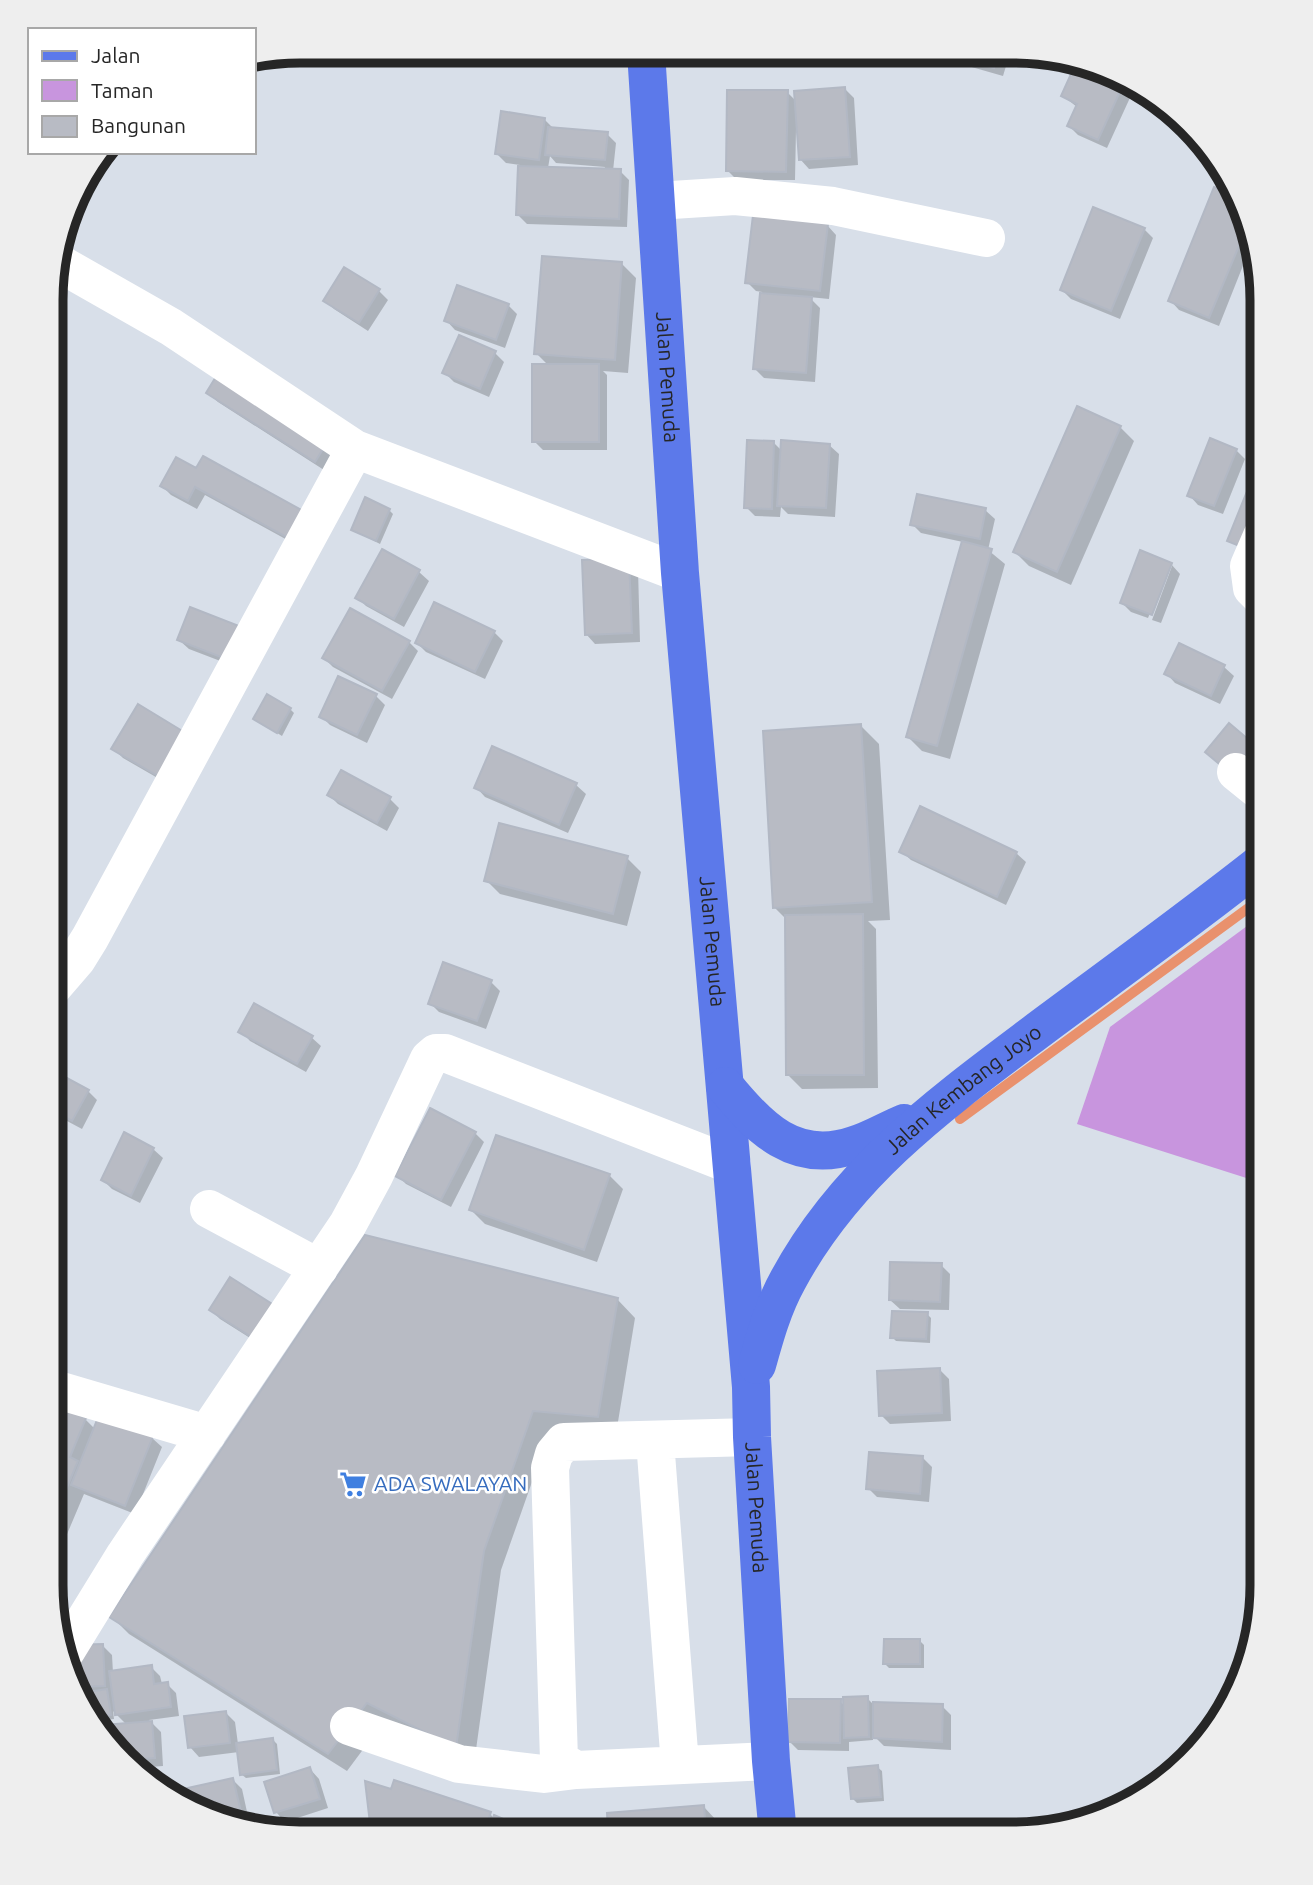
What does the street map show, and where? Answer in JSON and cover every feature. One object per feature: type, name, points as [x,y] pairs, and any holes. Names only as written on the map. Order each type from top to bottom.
[{"type":"main road","name":"Jalan Pemuda","points":[[647,63],[680,573],[751,1387],[771,1760],[777,1822]]},
{"type":"main road","name":"Jalan Kembang Joyo","points":[[751,1387],[769,1322],[787,1281],[817,1233],[867,1172],[935,1108],[1250,871]]},
{"type":"main road","points":[[726,1086],[752,1118],[772,1135],[798,1146],[824,1152],[856,1145],[935,1108]]},
{"type":"street","points":[[656,201],[734,196],[821,205],[986,237]]},
{"type":"street","points":[[65,269],[171,327],[355,449],[680,573]]},
{"type":"street","points":[[63,975],[90,938],[355,449]]},
{"type":"street","points":[[71,1643],[125,1555],[348,1224],[429,1059],[436,1053],[445,1053],[732,1165]]},
{"type":"street","points":[[209,1209],[319,1268]]},
{"type":"street","points":[[63,1392],[207,1434]]},
{"type":"street","points":[[576,1770],[559,1760],[550,1468],[554,1454],[564,1441],[752,1437]]},
{"type":"street","points":[[655,1441],[680,1765]]},
{"type":"street","points":[[349,1726],[459,1764],[544,1774],[771,1760]]},
{"type":"green space","points":[[1250,924],[1249,1179],[1077,1124],[1110,1027]]},
{"type":"building","points":[[977,63],[996,63],[994,68]]},
{"type":"building","points":[[1072,71],[1121,89],[1098,140],[1067,126],[1077,104],[1061,96]]},
{"type":"building","points":[[845,87],[850,157],[799,160],[794,91]]},
{"type":"building","points":[[727,90],[788,90],[786,172],[726,171]]},
{"type":"building","points":[[501,111],[545,118],[539,160],[495,154]]},
{"type":"building","points":[[548,127],[608,132],[605,160],[545,155]]},
{"type":"building","points":[[518,166],[621,169],[619,219],[516,215]]},
{"type":"building","points":[[1214,187],[1224,191],[1241,240],[1209,318],[1168,301]]},
{"type":"building","points":[[1093,207],[1145,228],[1111,311],[1060,290]]},
{"type":"building","points":[[753,215],[828,224],[820,291],[745,283]]},
{"type":"building","points":[[542,256],[622,262],[615,360],[534,354]]},
{"type":"building","points":[[344,267],[380,289],[359,323],[323,301]]},
{"type":"building","points":[[457,285],[509,304],[496,340],[444,321]]},
{"type":"building","points":[[760,293],[812,297],[806,373],[753,369]]},
{"type":"building","points":[[459,335],[496,351],[480,389],[442,373]]},
{"type":"building","points":[[532,364],[599,364],[599,442],[532,442]]},
{"type":"building","points":[[222,367],[331,436],[315,462],[206,393]]},
{"type":"building","points":[[1077,406],[1121,426],[1057,572],[1013,552]]},
{"type":"building","points":[[1210,438],[1237,449],[1214,506],[1187,496]]},
{"type":"building","points":[[747,440],[774,441],[772,509],[744,508]]},
{"type":"building","points":[[781,440],[830,444],[826,508],[777,506]]},
{"type":"building","points":[[203,456],[316,518],[301,545],[195,487],[188,501],[160,486],[176,457],[196,468]]},
{"type":"building","points":[[1250,484],[1250,550],[1227,541]]},
{"type":"building","points":[[917,494],[986,508],[980,539],[910,525]]},
{"type":"building","points":[[365,497],[390,509],[376,541],[351,530]]},
{"type":"building","points":[[962,541],[992,549],[937,746],[906,737]]},
{"type":"building","points":[[382,549],[420,570],[394,619],[355,598]]},
{"type":"building","points":[[1140,550],[1172,563],[1152,615],[1120,603]]},
{"type":"building","points":[[629,558],[632,633],[585,635],[582,560]]},
{"type":"building","points":[[434,602],[495,631],[475,672],[415,643]]},
{"type":"building","points":[[190,607],[239,626],[226,659],[177,640]]},
{"type":"building","points":[[350,608],[410,641],[382,691],[322,658]]},
{"type":"building","points":[[1179,643],[1225,665],[1211,696],[1164,674]]},
{"type":"building","points":[[338,676],[377,694],[357,735],[319,717]]},
{"type":"building","points":[[267,694],[291,708],[277,733],[253,719]]},
{"type":"building","points":[[138,704],[184,732],[158,776],[111,749]]},
{"type":"building","points":[[1229,723],[1250,741],[1250,790],[1205,752]]},
{"type":"building","points":[[861,724],[872,902],[773,908],[763,731]]},
{"type":"building","points":[[492,746],[577,783],[559,825],[474,788]]},
{"type":"building","points":[[341,770],[391,797],[377,823],[327,795]]},
{"type":"building","points":[[920,806],[1017,852],[997,897],[899,852]]},
{"type":"building","points":[[499,823],[628,856],[613,914],[484,881]]},
{"type":"building","points":[[863,914],[864,1075],[786,1075],[785,915]]},
{"type":"building","points":[[443,962],[492,980],[477,1021],[428,1004]]},
{"type":"building","points":[[254,1003],[313,1036],[297,1064],[238,1032]]},
{"type":"building","points":[[63,1076],[89,1090],[72,1121],[63,1116]]},
{"type":"building","points":[[430,1108],[476,1132],[441,1200],[395,1176]]},
{"type":"building","points":[[124,1132],[154,1148],[131,1196],[101,1180]]},
{"type":"building","points":[[496,1135],[610,1174],[584,1250],[469,1210]]},
{"type":"building","name":"ADA SWALAYAN","points":[[365,1235],[618,1298],[598,1417],[533,1411],[484,1551],[456,1748],[367,1703],[328,1754],[109,1617]]},
{"type":"building","points":[[890,1262],[942,1263],[940,1302],[889,1300]]},
{"type":"building","points":[[230,1277],[277,1307],[256,1340],[209,1310]]},
{"type":"building","points":[[892,1311],[928,1312],[926,1339],[890,1338]]},
{"type":"building","points":[[940,1368],[942,1413],[879,1416],[877,1371]]},
{"type":"building","points":[[63,1408],[86,1418],[70,1457],[78,1461],[63,1497]]},
{"type":"building","points":[[99,1415],[153,1436],[125,1506],[71,1485]]},
{"type":"building","points":[[869,1452],[923,1456],[920,1494],[866,1489]]},
{"type":"building","points":[[884,1639],[920,1639],[920,1664],[883,1664]]},
{"type":"building","points":[[103,1644],[105,1686],[86,1687],[72,1645]]},
{"type":"building","points":[[152,1665],[154,1684],[168,1682],[171,1707],[115,1715],[109,1671]]},
{"type":"building","points":[[107,1689],[111,1715],[103,1716],[88,1692]]},
{"type":"building","points":[[868,1696],[869,1737],[844,1738],[843,1697]]},
{"type":"building","points":[[789,1699],[841,1699],[840,1743],[788,1742]]},
{"type":"building","points":[[873,1702],[943,1704],[942,1742],[873,1738]]},
{"type":"building","points":[[226,1711],[230,1743],[188,1748],[184,1716]]},
{"type":"building","points":[[152,1721],[155,1758],[141,1759],[109,1725]]},
{"type":"building","points":[[273,1738],[277,1770],[240,1775],[236,1743]]},
{"type":"building","points":[[878,1765],[881,1797],[851,1799],[848,1768]]},
{"type":"building","points":[[310,1767],[320,1799],[274,1813],[264,1782]]},
{"type":"building","points":[[233,1778],[241,1812],[236,1813],[210,1804],[183,1789]]},
{"type":"building","points":[[394,1780],[491,1812],[488,1822],[370,1822],[365,1781],[391,1789]]},
{"type":"building","points":[[704,1805],[705,1822],[607,1822],[607,1813]]},
{"type":"building","points":[[494,1815],[510,1822],[492,1822]]},
{"type":"waterway","points":[[960,1119],[1250,907]]},
{"type":"place","name":"ADA SWALAYAN","points":[[353,1484]]}]
